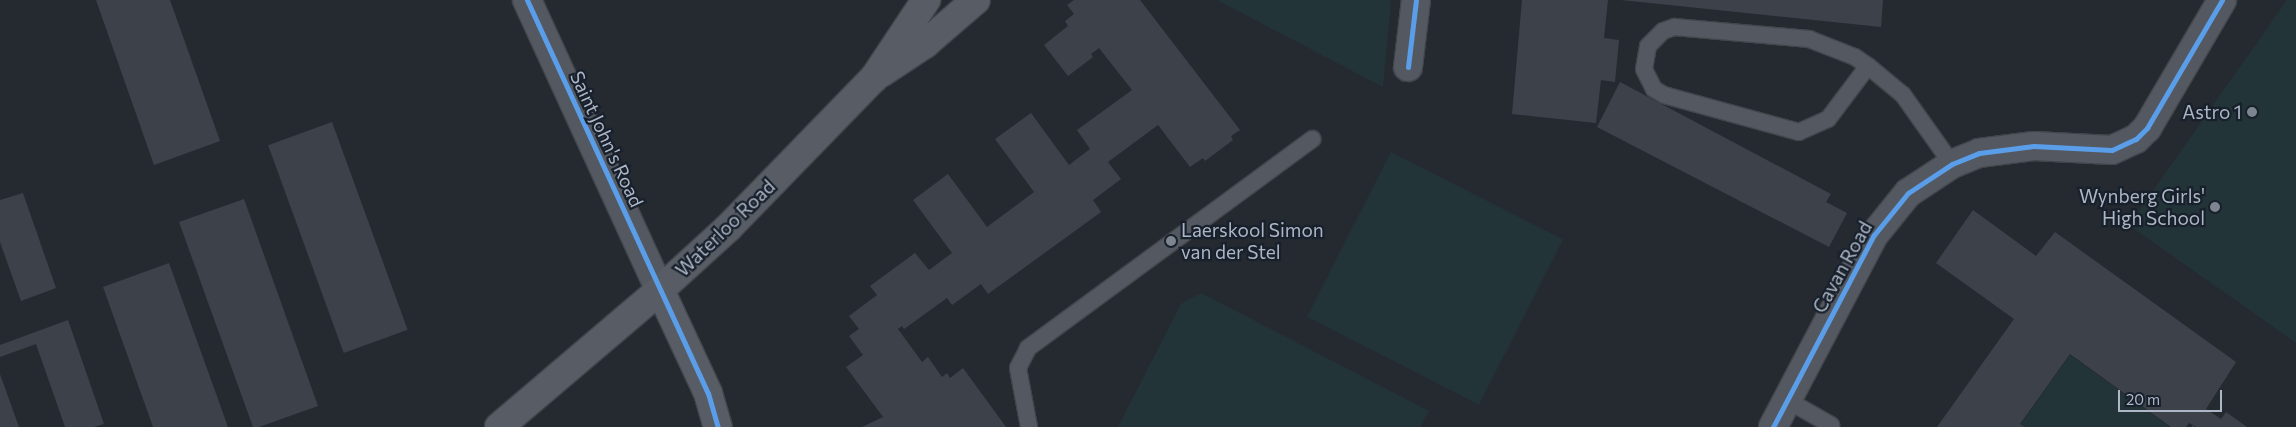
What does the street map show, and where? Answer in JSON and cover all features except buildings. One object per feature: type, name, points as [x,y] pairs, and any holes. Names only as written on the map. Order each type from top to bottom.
[{"type":"main road","name":"Waterloo Road","points":[[499,427],[660,290],[729,227],[874,78],[926,0]]},
{"type":"main road","name":"Waterloo Road","points":[[874,78],[925,44],[976,0]]},
{"type":"main road","points":[[660,290],[708,393],[718,427]]},
{"type":"street","name":"Saint John's Road","points":[[527,0],[660,290]]},
{"type":"street","points":[[1408,67],[1416,0]]},
{"type":"street","name":"Cavan Road","points":[[1773,427],[1874,235],[1908,194],[1952,164],[2006,147],[2034,146],[2098,151],[2124,146],[2136,139],[2151,122],[2222,0]]},
{"type":"lane","points":[[1868,66],[1828,119],[1799,132],[1664,96],[1654,89],[1644,69],[1648,46],[1654,38],[1663,31],[1685,27],[1809,39],[1841,50],[1868,66],[1903,95],[1952,164]]},
{"type":"lane","points":[[1030,427],[1018,368],[1028,348],[1312,139]]},
{"type":"lane","points":[[1787,400],[1831,425]]},
{"type":"shaded area","points":[[1217,0],[1391,0],[1383,87]]},
{"type":"shaded area","name":"Astro 1","points":[[2287,0],[2296,0],[2296,343],[2129,225]]},
{"type":"shaded area","points":[[1391,152],[1563,240],[1479,404],[1307,317]]},
{"type":"shaded area","points":[[1201,293],[1429,411],[1420,427],[1118,427],[1181,304]]},
{"type":"shaded area","points":[[2070,355],[2170,427],[2025,427],[2021,424]]},
{"type":"cycle path","points":[[527,0],[708,393],[718,427]]},
{"type":"cycle path","points":[[1408,67],[1416,0]]},
{"type":"cycle path","points":[[1773,427],[1874,235],[1908,193],[1952,164],[1979,153],[2034,146],[2112,150],[2136,139],[2147,128],[2222,0]]},
{"type":"place","name":"Astro 1","points":[[2252,112]]},
{"type":"place","name":"Wynberg Girls' High School","points":[[2215,207]]},
{"type":"place","name":"Laerskool Simon van der Stel","points":[[1171,241]]}]
